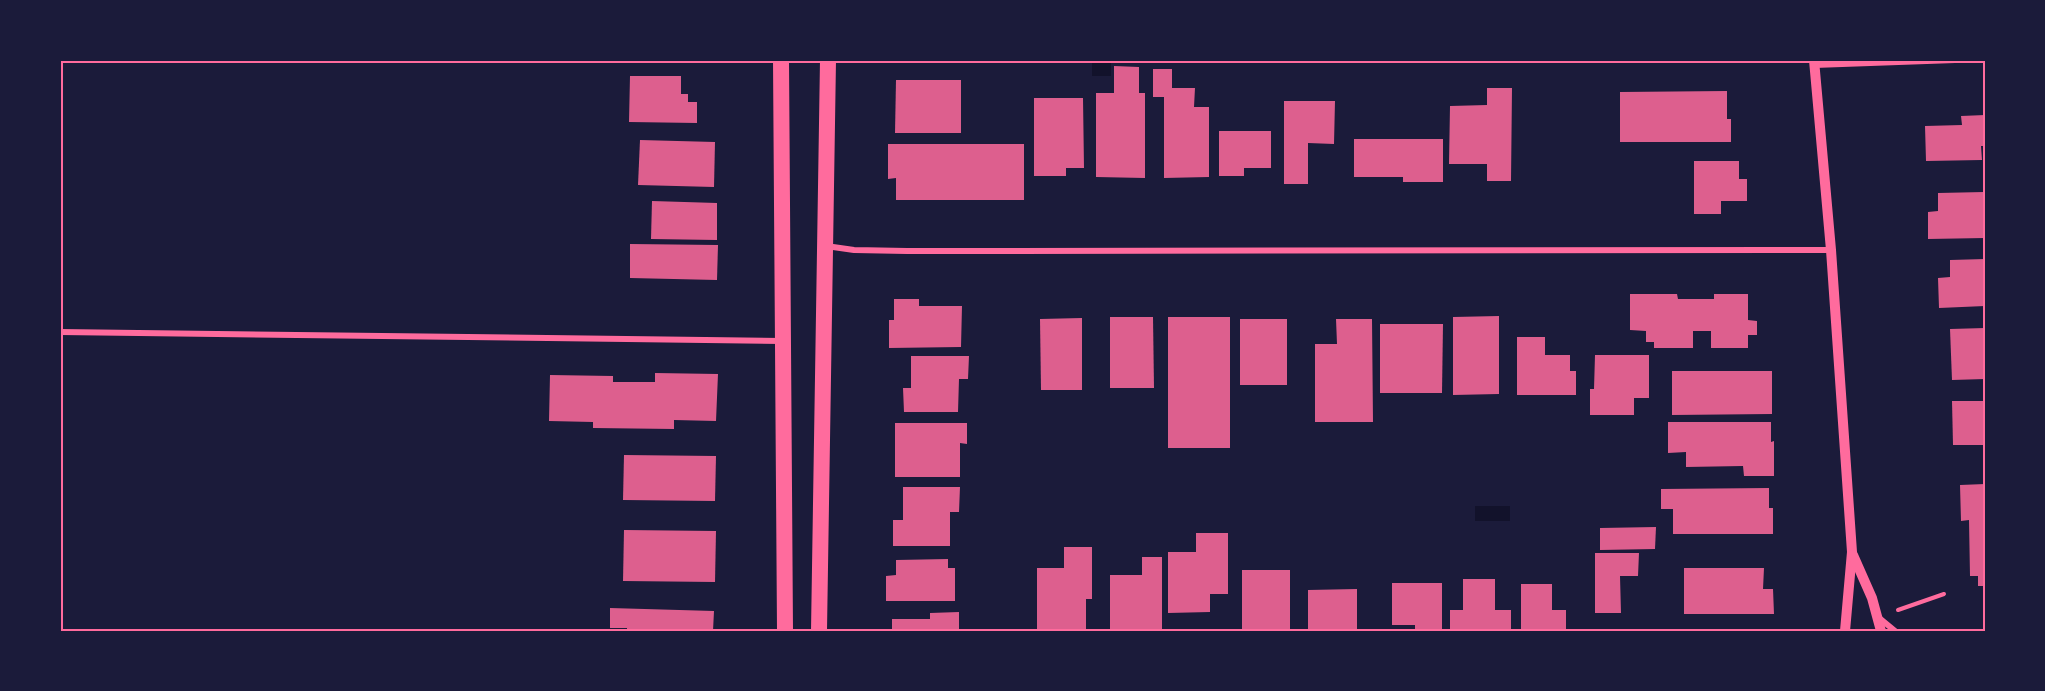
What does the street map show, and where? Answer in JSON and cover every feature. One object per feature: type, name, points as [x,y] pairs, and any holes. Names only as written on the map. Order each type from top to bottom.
[{"type":"highway","points":[[781,60],[785,631]]},
{"type":"highway","points":[[819,631],[828,60]]},
{"type":"street","points":[[1845,631],[1852,552],[1831,250],[1814,62],[1955,60]]},
{"type":"street","points":[[826,246],[854,250],[907,251],[1831,250]]},
{"type":"street","points":[[60,332],[782,341]]},
{"type":"street","points":[[1852,552],[1872,598],[1881,631]]},
{"type":"street","points":[[1877,617],[1895,631]]},
{"type":"path","points":[[1896,611],[1944,594]]},
{"type":"shaded area","points":[[1092,60],[1111,60],[1111,76],[1092,76]]},
{"type":"shaded area","points":[[1475,506],[1510,506],[1510,521],[1475,521]]},
{"type":"building","points":[[939,60],[970,60],[970,62],[939,62]]},
{"type":"building","points":[[1114,66],[1139,67],[1139,93],[1145,93],[1145,178],[1096,177],[1096,93],[1114,93]]},
{"type":"building","points":[[1153,69],[1172,69],[1172,88],[1195,88],[1194,107],[1209,107],[1209,177],[1164,178],[1164,97],[1153,97]]},
{"type":"building","points":[[630,76],[681,76],[681,94],[688,94],[688,102],[697,102],[697,123],[629,122]]},
{"type":"building","points":[[896,80],[961,80],[961,133],[895,133]]},
{"type":"building","points":[[1487,88],[1512,88],[1511,181],[1487,181],[1487,164],[1449,164],[1450,106],[1487,105]]},
{"type":"building","points":[[1727,91],[1727,119],[1731,119],[1731,142],[1620,142],[1620,92]]},
{"type":"building","points":[[1034,98],[1083,98],[1084,168],[1066,168],[1066,176],[1034,176]]},
{"type":"building","points":[[1284,101],[1335,101],[1334,144],[1308,143],[1308,184],[1284,184]]},
{"type":"building","points":[[1985,115],[1985,146],[1981,146],[1982,160],[1926,161],[1925,126],[1962,125],[1961,116]]},
{"type":"building","points":[[1219,131],[1271,131],[1271,168],[1244,168],[1244,176],[1219,176]]},
{"type":"building","points":[[1354,139],[1443,139],[1443,182],[1403,182],[1403,177],[1354,177]]},
{"type":"building","points":[[640,140],[715,142],[714,187],[638,185]]},
{"type":"building","points":[[888,144],[1024,144],[1024,200],[896,200],[896,178],[888,179]]},
{"type":"building","points":[[1694,161],[1739,161],[1739,179],[1747,179],[1747,201],[1721,201],[1721,214],[1694,214]]},
{"type":"building","points":[[1984,192],[1985,238],[1928,239],[1928,212],[1938,211],[1938,193]]},
{"type":"building","points":[[652,201],[717,203],[717,240],[651,239]]},
{"type":"building","points":[[630,244],[718,245],[717,280],[630,278]]},
{"type":"building","points":[[1985,259],[1985,306],[1939,308],[1938,278],[1950,277],[1950,260]]},
{"type":"building","points":[[1630,294],[1677,294],[1678,299],[1714,299],[1714,294],[1748,294],[1748,320],[1757,321],[1757,335],[1748,335],[1748,348],[1711,348],[1711,331],[1693,331],[1693,348],[1654,348],[1654,342],[1646,342],[1646,331],[1630,330]]},
{"type":"building","points":[[894,299],[919,299],[919,306],[962,306],[961,347],[889,348],[889,320],[894,320]]},
{"type":"building","points":[[1499,316],[1499,394],[1453,395],[1453,317]]},
{"type":"building","points":[[1110,317],[1153,317],[1154,388],[1110,388]]},
{"type":"building","points":[[1168,317],[1230,317],[1230,448],[1168,448]]},
{"type":"building","points":[[1082,318],[1082,390],[1041,390],[1040,319]]},
{"type":"building","points":[[1240,319],[1287,319],[1287,385],[1240,385]]},
{"type":"building","points":[[1336,319],[1372,319],[1373,422],[1315,422],[1315,344],[1337,344]]},
{"type":"building","points":[[1380,324],[1443,324],[1442,393],[1380,393]]},
{"type":"building","points":[[1985,328],[1985,379],[1952,380],[1950,329]]},
{"type":"building","points":[[1517,337],[1545,337],[1545,355],[1570,355],[1570,371],[1576,371],[1576,395],[1517,395]]},
{"type":"building","points":[[1595,355],[1649,355],[1649,398],[1634,398],[1634,415],[1590,415],[1590,389],[1594,389]]},
{"type":"building","points":[[911,356],[969,356],[968,379],[959,379],[958,412],[904,412],[903,388],[911,388]]},
{"type":"building","points":[[1672,371],[1772,371],[1772,414],[1672,415]]},
{"type":"building","points":[[655,373],[718,374],[716,421],[674,420],[674,429],[593,428],[593,422],[549,421],[550,375],[613,376],[613,382],[655,382]]},
{"type":"building","points":[[1952,401],[1985,401],[1985,445],[1953,445]]},
{"type":"building","points":[[1668,422],[1771,422],[1771,442],[1774,441],[1774,476],[1744,476],[1743,466],[1686,467],[1686,452],[1668,453]]},
{"type":"building","points":[[895,423],[967,423],[967,444],[960,443],[960,477],[895,477]]},
{"type":"building","points":[[624,455],[716,456],[715,501],[623,500]]},
{"type":"building","points":[[1985,484],[1985,586],[1978,586],[1978,576],[1970,576],[1969,520],[1961,521],[1960,485]]},
{"type":"building","points":[[903,487],[960,487],[959,512],[950,512],[950,546],[893,546],[893,520],[903,520]]},
{"type":"building","points":[[1769,488],[1769,508],[1773,508],[1773,534],[1673,534],[1673,509],[1661,509],[1661,489]]},
{"type":"building","points":[[1656,527],[1655,549],[1600,550],[1600,528]]},
{"type":"building","points":[[624,530],[716,531],[715,582],[623,581]]},
{"type":"building","points":[[1196,533],[1228,533],[1228,594],[1210,594],[1210,612],[1168,613],[1168,552],[1196,552]]},
{"type":"building","points":[[1064,547],[1092,547],[1092,599],[1086,599],[1086,631],[1037,631],[1037,568],[1064,568]]},
{"type":"building","points":[[1595,553],[1639,553],[1638,576],[1620,576],[1621,613],[1595,613]]},
{"type":"building","points":[[1142,557],[1162,557],[1162,631],[1110,631],[1110,575],[1142,575]]},
{"type":"building","points":[[948,559],[948,568],[955,568],[955,601],[886,601],[886,576],[896,575],[896,560]]},
{"type":"building","points":[[1684,568],[1764,568],[1763,589],[1773,589],[1774,614],[1684,614]]},
{"type":"building","points":[[1242,570],[1290,570],[1290,631],[1242,631]]},
{"type":"building","points":[[1463,579],[1495,579],[1495,610],[1511,610],[1511,631],[1450,631],[1450,610],[1463,610]]},
{"type":"building","points":[[1392,583],[1442,583],[1442,631],[1415,631],[1415,625],[1392,625]]},
{"type":"building","points":[[1521,584],[1552,584],[1552,610],[1566,610],[1566,631],[1521,631]]},
{"type":"building","points":[[1357,589],[1357,631],[1308,631],[1308,590]]},
{"type":"building","points":[[610,608],[714,611],[713,631],[627,631],[627,628],[610,628]]},
{"type":"building","points":[[959,612],[959,631],[892,631],[892,619],[930,619],[930,613]]}]
